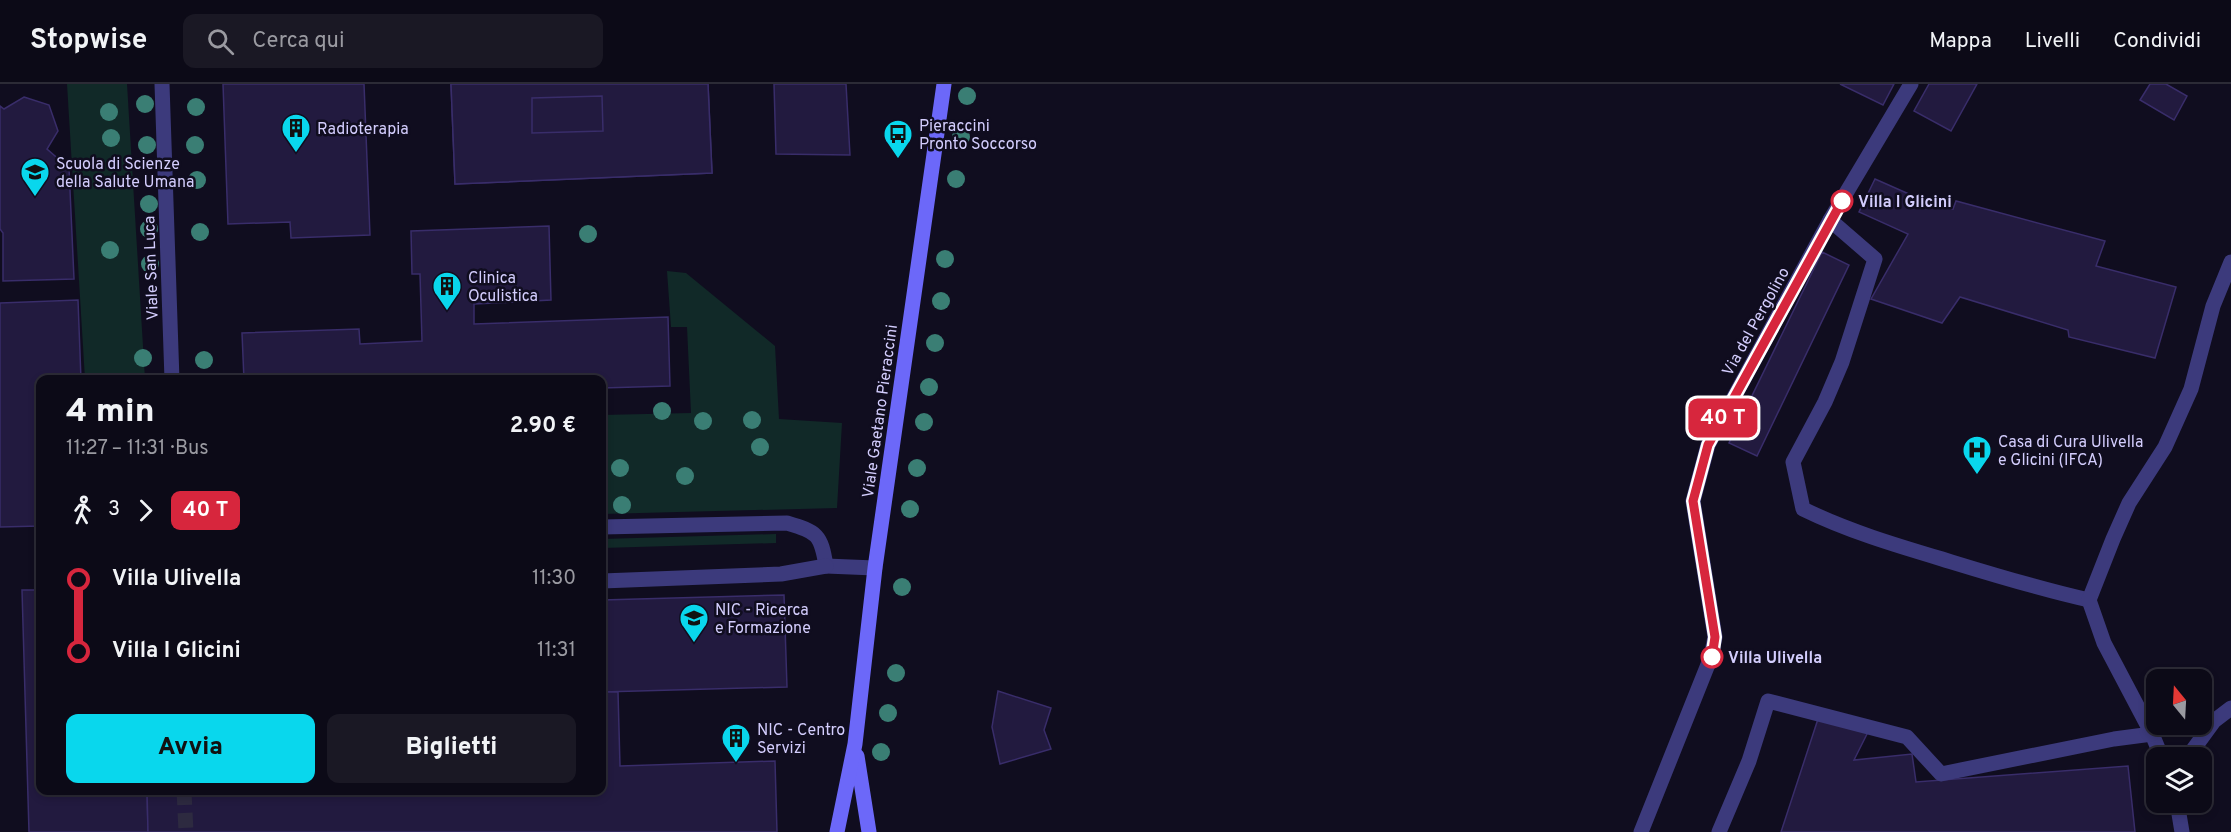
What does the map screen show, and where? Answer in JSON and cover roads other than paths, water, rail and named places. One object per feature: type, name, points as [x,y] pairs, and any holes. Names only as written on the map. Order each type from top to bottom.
[{"type":"main road","name":"Viale Gaetano Pieraccini","points":[[855,744],[875,568],[944,84]]},
{"type":"main road","points":[[838,832],[855,744]]},
{"type":"main road","points":[[855,744],[869,832]]},
{"type":"street","name":"Viale San Luca","points":[[162,84],[172,375]]},
{"type":"street","name":"Via del Pergolino","points":[[1641,832],[1712,657],[1715,637],[1693,501],[1708,445],[1830,220],[1911,84]]},
{"type":"street","points":[[1830,220],[1875,259],[1842,362],[1825,402],[1793,462],[1803,509],[1882,541],[2031,587],[2089,600]]},
{"type":"street","points":[[2146,723],[2104,643],[2089,600],[2129,503],[2165,447],[2192,389],[2213,306],[2231,262]]},
{"type":"street","points":[[606,528],[787,523],[809,530],[822,543],[826,566]]},
{"type":"street","points":[[606,581],[781,574],[826,566],[875,568]]},
{"type":"street","points":[[1719,832],[1749,761],[1768,701],[1907,737],[1941,774],[2114,739],[2146,735]]},
{"type":"street","points":[[2195,747],[2214,721],[2231,708]]},
{"type":"street","points":[[2179,813],[2182,832]]},
{"type":"tunnel","points":[[184,795],[186,832]]},
{"type":"place","name":"Radioterapia","points":[[296,154]]},
{"type":"place","name":"Pieraccini Pronto Soccorso","points":[[898,160]]},
{"type":"place","name":"Scuola di Scienze della Salute Umana","points":[[35,198]]},
{"type":"place","name":"Villa I Glicini","points":[[1842,201]]},
{"type":"place","name":"Clinica Oculistica","points":[[447,312]]},
{"type":"place","name":"Casa di Cura Ulivella e Glicini (IFCA)","points":[[1977,476]]},
{"type":"place","name":"NIC - Ricerca e Formazione","points":[[694,644]]},
{"type":"place","name":"Villa Ulivella","points":[[1712,657]]},
{"type":"place","name":"NIC - Centro Servizi","points":[[736,764]]}]
